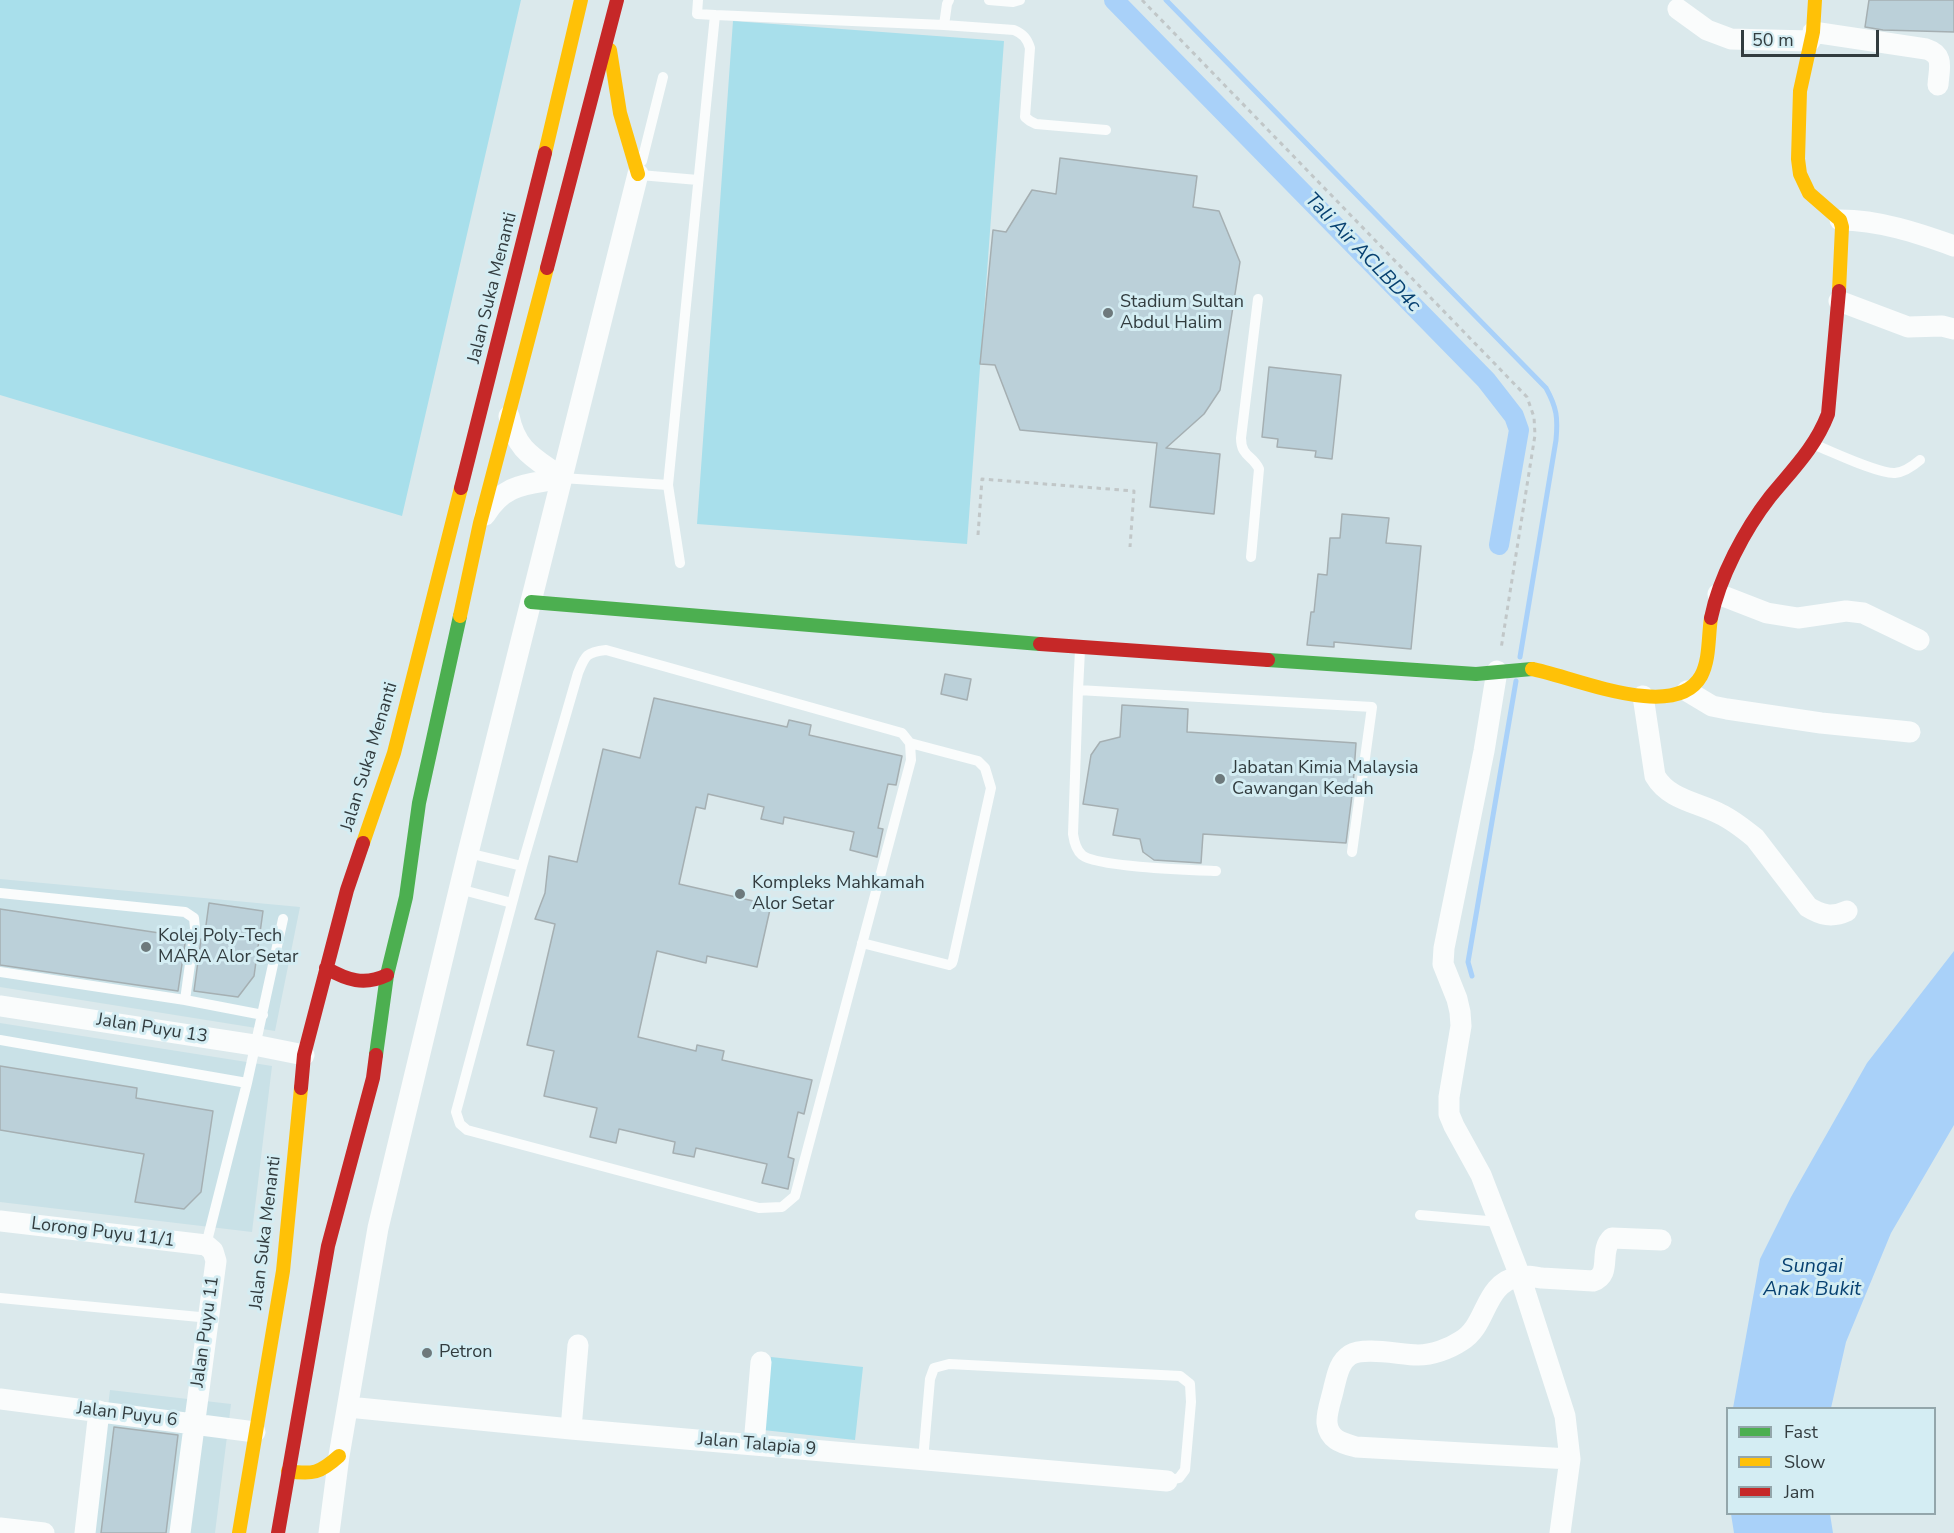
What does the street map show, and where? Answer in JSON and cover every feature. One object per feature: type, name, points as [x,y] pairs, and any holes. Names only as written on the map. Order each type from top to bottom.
[{"type":"main road","name":"Jalan Suka Menanti","points":[[239,1533],[283,1271],[304,1055],[347,890],[393,753],[517,268],[581,0]]},
{"type":"main road","points":[[278,1533],[328,1246],[373,1078],[387,975],[406,897],[419,803],[480,523],[617,0]]},
{"type":"main road","points":[[531,603],[1080,647],[1476,674],[1533,669],[1643,696],[1669,697],[1687,691],[1696,685],[1703,673],[1709,626],[1718,594],[1743,537],[1772,496],[1815,445],[1828,414],[1843,234],[1840,220],[1809,193],[1800,174],[1798,159],[1800,91],[1811,36],[1815,0]]},
{"type":"main road","points":[[611,20],[610,50],[616,103],[638,174]]},
{"type":"main road","points":[[326,968],[354,982],[371,982],[387,975]]},
{"type":"main road","points":[[288,1471],[309,1475],[322,1472],[339,1456]]},
{"type":"street","points":[[1678,9],[1707,30],[1731,39],[1811,36],[1926,49],[1935,52],[1939,57],[1938,85]]},
{"type":"street","points":[[329,1533],[339,1456],[378,1228],[459,889],[638,174]]},
{"type":"street","points":[[1840,220],[1877,224],[1954,246]]},
{"type":"street","points":[[1839,301],[1908,327],[1942,326],[1954,329]]},
{"type":"street","points":[[508,413],[512,432],[518,444],[562,478]]},
{"type":"street","points":[[480,523],[492,504],[506,490],[562,478]]},
{"type":"street","points":[[1718,594],[1767,613],[1798,618],[1846,611],[1863,613],[1919,640]]},
{"type":"street","points":[[1497,671],[1484,751],[1444,948],[1443,964],[1460,1012],[1461,1026],[1449,1097],[1449,1114],[1481,1175],[1520,1276],[1565,1416],[1570,1459],[1560,1533]]},
{"type":"street","points":[[1687,691],[1712,706],[1727,709],[1821,723],[1910,732]]},
{"type":"street","points":[[1643,696],[1655,776],[1661,786],[1672,794],[1719,813],[1755,838],[1808,907],[1836,916],[1847,911]]},
{"type":"street","name":"Jalan Puyu 13","points":[[0,1006],[254,1045],[304,1055]]},
{"type":"street","name":"Lorong Puyu 11/1","points":[[0,1221],[206,1245]]},
{"type":"street","points":[[1570,1459],[1356,1447],[1335,1439],[1329,1432],[1327,1421],[1338,1373],[1343,1361],[1350,1355],[1361,1351],[1420,1355],[1441,1351],[1469,1336],[1499,1285],[1520,1276],[1593,1281],[1603,1275],[1606,1247],[1612,1238],[1661,1240]]},
{"type":"street","name":"Jalan Puyu 11","points":[[180,1533],[216,1261],[213,1251],[206,1245]]},
{"type":"street","points":[[571,1429],[578,1346]]},
{"type":"street","points":[[754,1445],[761,1362]]},
{"type":"street","name":"Jalan Puyu 6","points":[[0,1399],[255,1431]]},
{"type":"street","name":"Jalan Talapia 9","points":[[348,1407],[571,1429],[1167,1481]]},
{"type":"street","points":[[85,1533],[99,1412]]},
{"type":"street","points":[[0,1528],[44,1533]]},
{"type":"lane","points":[[698,0],[697,14],[1014,30],[1028,40],[1030,48],[1025,117],[1036,123],[1106,130]]},
{"type":"lane","points":[[944,25],[946,4],[949,0]]},
{"type":"lane","points":[[989,0],[1013,2],[1020,0]]},
{"type":"lane","points":[[680,563],[668,484],[715,15]]},
{"type":"lane","points":[[663,77],[638,174],[699,180]]},
{"type":"lane","points":[[1251,557],[1259,469],[1243,450],[1241,438],[1258,299]]},
{"type":"lane","points":[[1815,445],[1878,470],[1895,473],[1910,468],[1920,460]]},
{"type":"lane","points":[[562,478],[668,484]]},
{"type":"lane","points":[[1080,647],[1073,834],[1076,846],[1082,855],[1104,863],[1216,871]]},
{"type":"lane","points":[[862,943],[949,965],[952,963],[991,788],[985,768],[978,761],[910,743],[902,733],[606,650],[592,651],[584,658],[578,673],[522,866],[456,1112],[460,1124],[467,1131],[759,1208],[782,1207],[795,1196],[910,760],[910,743]]},
{"type":"lane","points":[[1078,690],[1372,707],[1352,852]]},
{"type":"lane","points":[[468,853],[522,866]]},
{"type":"lane","points":[[459,889],[512,903]]},
{"type":"lane","points":[[0,893],[185,912],[194,918],[195,928],[185,1000]]},
{"type":"lane","points":[[206,1245],[247,1083],[283,919]]},
{"type":"lane","points":[[0,972],[185,1000],[263,1015]]},
{"type":"lane","points":[[0,1040],[247,1083]]},
{"type":"lane","points":[[1420,1215],[1499,1222]]},
{"type":"lane","points":[[0,1298],[210,1318]]},
{"type":"lane","points":[[923,1460],[930,1379],[934,1368],[950,1364],[1179,1376],[1190,1384],[1191,1402],[1185,1470],[1179,1478],[1167,1481]]},
{"type":"path","points":[[1142,0],[1527,398],[1534,417],[1535,435],[1497,671]]},
{"type":"path","points":[[978,535],[982,479],[1134,490],[1130,547]]},
{"type":"shaded area","points":[[0,0],[521,0],[402,516],[0,395]]},
{"type":"shaded area","points":[[733,21],[1004,41],[967,544],[697,524]]},
{"type":"shaded area","name":"Kolej Poly-Tech MARA Alor Setar","points":[[0,879],[300,907],[275,1031],[0,987]]},
{"type":"shaded area","points":[[0,1023],[272,1066],[252,1232],[0,1202]]},
{"type":"shaded area","points":[[771,1357],[863,1367],[855,1440],[763,1430]]},
{"type":"shaded area","points":[[110,1390],[231,1404],[215,1533],[93,1533]]},
{"type":"water","name":"Sungai Anak Bukit","points":[[1954,951],[1954,1125],[1891,1233],[1846,1342],[1831,1407],[1733,1407],[1760,1259],[1791,1197],[1867,1063]]},
{"type":"water","points":[[1731,1515],[1830,1515],[1833,1533],[1734,1533]]},
{"type":"building","points":[[1869,0],[1954,0],[1954,32],[1883,30],[1865,27]]},
{"type":"building","name":"Stadium Sultan Abdul Halim","points":[[1060,158],[1197,176],[1193,207],[1219,211],[1240,262],[1220,390],[1204,414],[1166,448],[1220,454],[1214,514],[1150,507],[1157,443],[1020,430],[995,365],[980,364],[993,230],[1006,232],[1032,190],[1056,194]]},
{"type":"building","points":[[1269,367],[1341,375],[1332,459],[1315,457],[1316,451],[1277,447],[1278,439],[1262,437]]},
{"type":"building","points":[[1342,514],[1389,518],[1386,543],[1421,546],[1411,649],[1334,642],[1334,647],[1307,645],[1311,612],[1314,612],[1318,574],[1327,575],[1330,538],[1340,538]]},
{"type":"building","points":[[945,674],[971,679],[967,700],[941,694]]},
{"type":"building","points":[[654,698],[787,727],[789,720],[811,725],[809,735],[902,756],[896,785],[888,784],[878,828],[883,829],[877,857],[850,850],[854,832],[784,817],[783,824],[761,819],[764,807],[708,794],[705,809],[696,807],[679,884],[771,905],[757,967],[707,956],[706,963],[657,951],[638,1037],[696,1051],[697,1045],[724,1051],[722,1060],[812,1080],[804,1114],[798,1112],[788,1157],[794,1159],[788,1189],[762,1183],[767,1164],[696,1148],[694,1157],[673,1153],[675,1142],[619,1129],[616,1143],[590,1137],[597,1108],[544,1096],[554,1051],[527,1045],[555,924],[535,919],[545,893],[549,856],[577,862],[603,749],[640,758]]},
{"type":"building","name":"Jabatan Kimia Malaysia Cawangan Kedah","points":[[1122,705],[1188,709],[1187,732],[1356,743],[1346,843],[1203,834],[1201,863],[1154,860],[1143,852],[1140,839],[1113,835],[1118,809],[1083,804],[1091,755],[1100,742],[1120,737]]},
{"type":"building","points":[[209,903],[263,911],[254,976],[238,997],[194,991],[201,939],[204,940]]},
{"type":"building","points":[[0,909],[186,937],[178,991],[0,965]]},
{"type":"building","points":[[0,1066],[137,1088],[136,1098],[213,1111],[201,1192],[184,1209],[135,1202],[144,1154],[0,1130]]},
{"type":"building","points":[[114,1427],[178,1435],[166,1533],[101,1533]]},
{"type":"waterway","name":"Tali Air ACLBD4c","points":[[1114,0],[1486,380],[1514,416],[1519,430],[1499,545]]},
{"type":"waterway","points":[[1166,0],[1546,388],[1556,413],[1556,440],[1520,657]]},
{"type":"waterway","points":[[1472,976],[1468,962],[1516,681]]},
{"type":"traffic: fast","points":[[531,602],[1040,644]]},
{"type":"traffic: fast","points":[[376,1055],[387,975],[406,897],[419,803],[460,616]]},
{"type":"traffic: fast","points":[[1268,660],[1476,674],[1532,669]]},
{"type":"traffic: slow","points":[[545,153],[581,0]]},
{"type":"traffic: slow","points":[[1815,0],[1813,32],[1800,91],[1798,159],[1800,174],[1809,193],[1840,220],[1842,227],[1839,291]]},
{"type":"traffic: slow","points":[[610,50],[620,113],[638,174]]},
{"type":"traffic: slow","points":[[460,616],[480,523],[547,268]]},
{"type":"traffic: slow","points":[[363,843],[394,753],[461,488]]},
{"type":"traffic: slow","points":[[1532,669],[1621,693],[1669,696],[1688,689],[1701,676],[1707,655],[1711,618]]},
{"type":"traffic: slow","points":[[239,1533],[283,1271],[301,1088]]},
{"type":"traffic: slow","points":[[288,1471],[304,1473],[316,1471],[327,1466],[339,1456]]},
{"type":"traffic: jam","points":[[547,268],[617,0]]},
{"type":"traffic: jam","points":[[461,488],[545,153]]},
{"type":"traffic: jam","points":[[1711,618],[1720,587],[1742,539],[1770,497],[1817,438],[1828,414],[1839,291]]},
{"type":"traffic: jam","points":[[1040,644],[1268,660]]},
{"type":"traffic: jam","points":[[301,1088],[304,1055],[347,890],[363,843]]},
{"type":"traffic: jam","points":[[326,968],[341,976],[363,981],[387,975]]},
{"type":"traffic: jam","points":[[278,1533],[328,1246],[373,1078],[376,1055]]},
{"type":"place","name":"Stadium Sultan Abdul Halim","points":[[1108,313]]},
{"type":"place","name":"Jabatan Kimia Malaysia Cawangan Kedah","points":[[1220,779]]},
{"type":"place","name":"Kompleks Mahkamah Alor Setar","points":[[740,894]]},
{"type":"place","name":"Kolej Poly-Tech MARA Alor Setar","points":[[146,947]]},
{"type":"place","name":"Petron","points":[[427,1353]]}]
